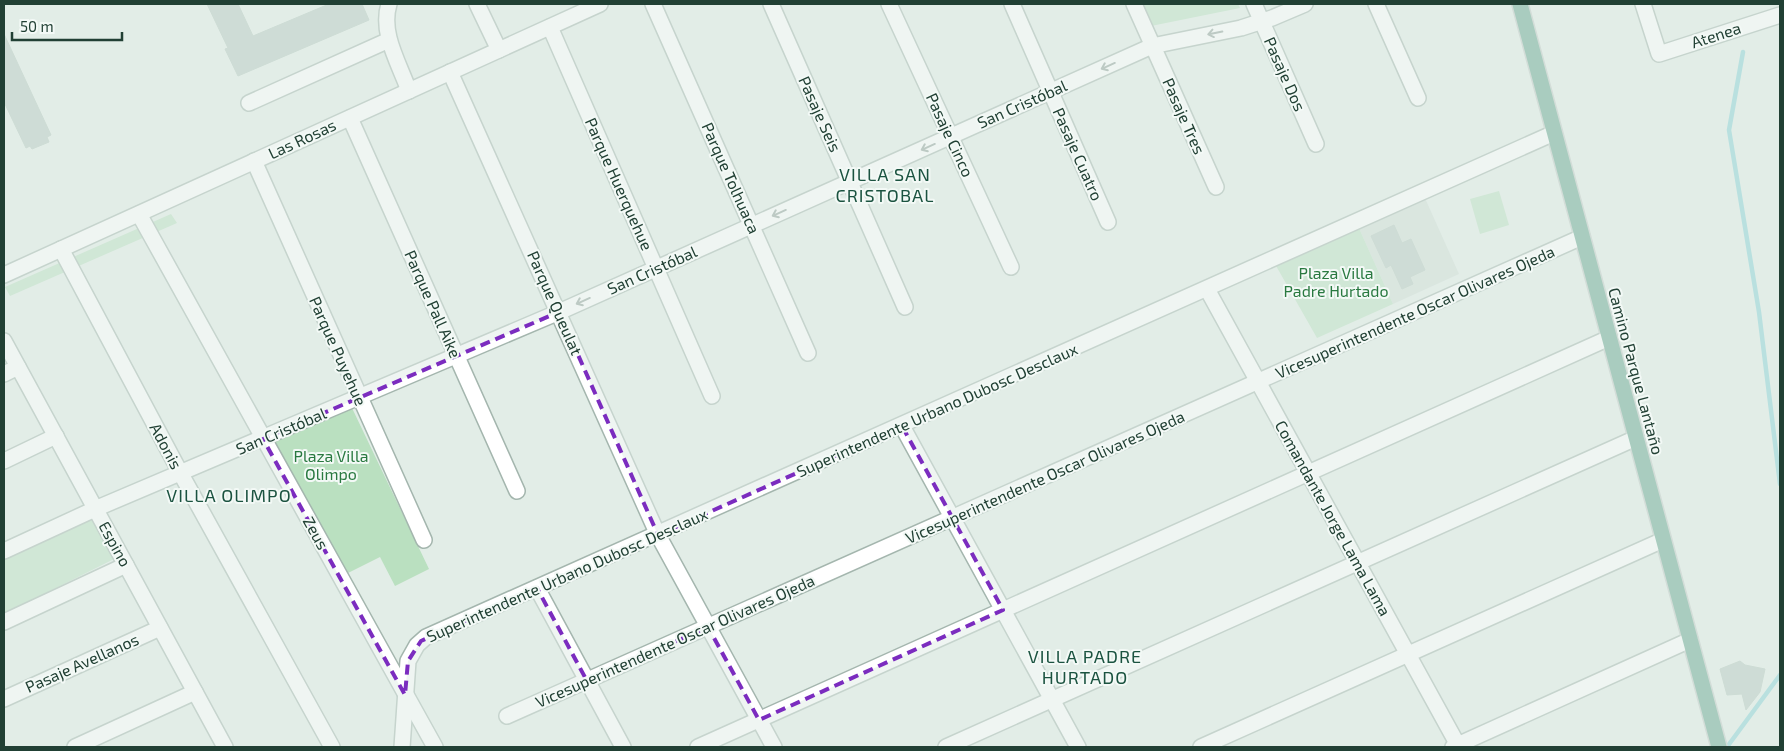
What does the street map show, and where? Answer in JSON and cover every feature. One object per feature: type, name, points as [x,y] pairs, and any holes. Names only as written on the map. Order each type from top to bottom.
[{"type":"main road","name":"Camino Parque Lantaño","points":[[1520,4],[1718,747]]},
{"type":"street","points":[[389,4],[387,11],[387,33],[409,90]]},
{"type":"street","points":[[477,4],[499,50]]},
{"type":"street","name":"Las Rosas","points":[[4,275],[600,4]]},
{"type":"street","name":"Parque Tolhuaca","points":[[653,4],[808,353]]},
{"type":"street","name":"Pasaje Seis","points":[[771,4],[905,308]]},
{"type":"street","name":"Pasaje Cinco","points":[[889,4],[1011,267]]},
{"type":"street","name":"Pasaje Cuatro","points":[[1012,4],[1108,222]]},
{"type":"street","name":"Pasaje Tres","points":[[1134,4],[1216,187]]},
{"type":"street","name":"Pasaje Dos","points":[[1254,4],[1316,144]]},
{"type":"street","name":"San Cristóbal","points":[[4,551],[95,509],[559,312],[1152,46],[1241,28],[1262,22],[1305,4]]},
{"type":"street","points":[[1376,4],[1418,98]]},
{"type":"street","name":"Atenea","points":[[1643,4],[1659,54],[1776,12]]},
{"type":"street","name":"Parque Huerquehue","points":[[550,27],[712,396]]},
{"type":"street","points":[[249,103],[390,40]]},
{"type":"street","name":"Parque Queulat","points":[[450,72],[658,535],[774,747]]},
{"type":"street","name":"Parque Pall Aike","points":[[350,118],[517,491]]},
{"type":"street","name":"Superintendente Urbano Dubosc Desclaux","points":[[402,747],[408,661],[413,650],[421,641],[1554,133]]},
{"type":"street","name":"Parque Puyehue","points":[[254,161],[424,540]]},
{"type":"street","name":"Zeus","points":[[139,214],[435,747]]},
{"type":"street","name":"Vicesuperintendente Oscar Olivares Ojeda","points":[[507,716],[1582,237]]},
{"type":"street","name":"Adonis","points":[[61,249],[180,474],[332,747]]},
{"type":"street","name":"Comandante Jorge Lama Lama","points":[[1207,289],[1358,563],[1456,747]]},
{"type":"street","points":[[698,747],[1609,338]]},
{"type":"street","name":"Espino","points":[[4,341],[225,747]]},
{"type":"street","points":[[4,374],[18,367]]},
{"type":"street","points":[[902,426],[1078,747]]},
{"type":"street","points":[[4,461],[56,436]]},
{"type":"street","points":[[946,747],[1636,438]]},
{"type":"street","points":[[1201,747],[1663,540]]},
{"type":"street","points":[[4,622],[126,565]]},
{"type":"street","points":[[537,588],[623,747]]},
{"type":"street","name":"Pasaje Avellanos","points":[[4,699],[160,628]]},
{"type":"street","points":[[1456,747],[1690,640]]},
{"type":"street","points":[[75,747],[195,692]]},
{"type":"highlighted area","points":[[559,312],[658,535],[902,426],[1003,610],[759,720],[708,627],[587,681],[537,588],[421,641],[408,661],[405,695],[263,439]]},
{"type":"shaded area","points":[[1424,196],[1459,274],[1393,304],[1358,226]]},
{"type":"green space","points":[[1141,4],[1238,4],[1240,8],[1151,26]]},
{"type":"green space","points":[[1499,191],[1509,225],[1480,234],[1470,199]]},
{"type":"green space","points":[[171,214],[177,223],[10,296],[5,287]]},
{"type":"green space","name":"Plaza Villa Padre Hurtado","points":[[1358,226],[1393,304],[1317,338],[1275,264]]},
{"type":"green space","name":"Plaza Villa Olimpo","points":[[352,408],[429,569],[395,586],[380,557],[342,576],[268,444]]},
{"type":"green space","points":[[92,514],[116,558],[4,614],[4,556]]},
{"type":"building","points":[[207,4],[238,4],[253,36],[329,4],[362,4],[369,20],[238,76],[225,49],[228,48]]},
{"type":"building","points":[[4,34],[51,135],[47,137],[49,142],[32,149],[30,146],[26,148],[4,102]]},
{"type":"building","points":[[1394,225],[1402,243],[1411,239],[1425,270],[1410,277],[1413,284],[1402,289],[1391,265],[1386,268],[1371,236]]},
{"type":"building","points":[[1740,661],[1745,665],[1765,669],[1760,692],[1746,710],[1742,694],[1727,695],[1720,669]]},
{"type":"waterway","points":[[1743,52],[1729,130],[1759,312],[1780,484]]},
{"type":"waterway","points":[[1727,747],[1780,675]]},
{"type":"district","name":"VILLA SAN CRISTOBAL","points":[[885,185]]},
{"type":"district","name":"VILLA OLIMPO","points":[[229,496]]},
{"type":"district","name":"VILLA PADRE HURTADO","points":[[1085,668]]}]
